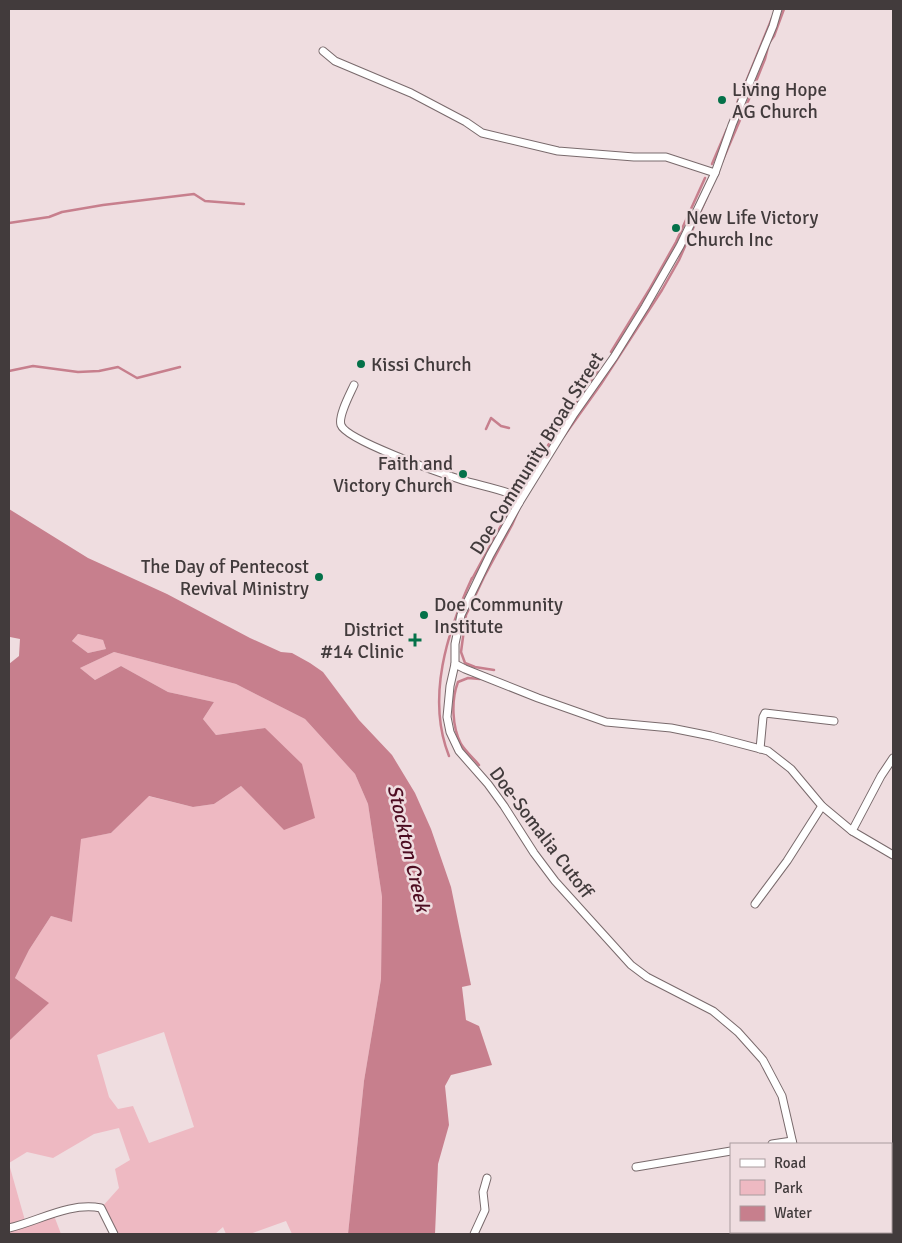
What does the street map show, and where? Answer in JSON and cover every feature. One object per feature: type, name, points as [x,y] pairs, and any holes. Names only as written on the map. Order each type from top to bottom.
[{"type":"street","name":"Doe Community Broad Street","points":[[455,664],[455,644],[462,615],[490,555],[519,503],[574,414],[614,357],[680,246],[715,173],[778,9]]},
{"type":"street","points":[[323,51],[335,61],[411,93],[466,122],[482,133],[531,143],[558,151],[634,157],[666,157],[715,173]]},
{"type":"street","points":[[354,385],[343,409],[340,421],[343,429],[360,441],[426,468],[514,495],[519,503]]},
{"type":"street","points":[[455,664],[538,698],[606,722],[671,728],[768,751],[782,761],[822,806],[852,831],[893,855]]},
{"type":"street","name":"Doe-Somalia Cutoff","points":[[455,664],[450,686],[447,717],[450,732],[459,751],[488,784],[555,881],[631,964],[648,977],[713,1011],[738,1032],[763,1060],[782,1096],[792,1143]]},
{"type":"street","points":[[760,749],[765,713],[834,721]]},
{"type":"street","points":[[852,831],[880,776],[893,758]]},
{"type":"street","points":[[755,904],[787,861],[822,806]]},
{"type":"street","points":[[636,1167],[730,1151]]},
{"type":"street","points":[[474,1234],[485,1210],[483,1192],[487,1178]]},
{"type":"street","points":[[9,1228],[26,1224],[53,1213],[87,1205],[101,1208],[114,1234]]},
{"type":"green space","points":[[78,634],[103,640],[106,649],[88,653],[72,641]]},
{"type":"green space","points":[[114,652],[236,684],[305,719],[355,774],[368,804],[382,897],[381,979],[364,1081],[348,1234],[292,1234],[286,1221],[250,1234],[226,1234],[223,1227],[215,1234],[114,1234],[101,1208],[119,1188],[115,1169],[130,1160],[119,1128],[94,1134],[53,1158],[27,1152],[9,1163],[9,1041],[48,1003],[15,978],[29,950],[51,916],[72,922],[80,839],[111,833],[148,796],[193,807],[214,804],[241,786],[284,829],[265,728],[216,735],[203,719],[214,702],[168,692],[121,666],[95,680],[80,668]],"holes":[[[164,1032],[194,1127],[149,1143],[133,1106],[118,1109],[109,1097],[97,1055]]]},
{"type":"green space","points":[[9,1164],[26,1224],[53,1213],[61,1234],[9,1234]]},
{"type":"water","name":"Stockton Creek","points":[[9,509],[88,558],[167,594],[250,638],[281,652],[292,653],[310,663],[323,672],[359,720],[392,755],[415,793],[431,829],[451,887],[471,985],[462,987],[466,1020],[479,1026],[492,1065],[451,1075],[445,1086],[449,1125],[438,1164],[435,1234],[348,1234],[364,1081],[381,979],[382,897],[368,804],[355,774],[305,719],[236,684],[114,652],[80,668],[95,680],[121,666],[168,692],[214,702],[203,719],[216,735],[265,728],[302,764],[315,818],[284,830],[241,786],[214,804],[193,807],[149,796],[111,833],[81,839],[72,922],[51,916],[29,950],[15,978],[49,1003],[9,1041],[9,664],[19,656],[20,639],[10,637],[9,639]],"holes":[[[78,634],[103,640],[106,649],[88,653],[72,641]]]},
{"type":"waterway","points":[[722,162],[784,9]]},
{"type":"waterway","points":[[746,82],[772,18]]},
{"type":"waterway","points":[[736,107],[743,90]]},
{"type":"waterway","points":[[712,164],[727,129]]},
{"type":"waterway","points":[[611,352],[676,242],[705,178]]},
{"type":"waterway","points":[[564,436],[601,384],[662,290],[679,260],[710,190]]},
{"type":"waterway","points":[[9,223],[49,217],[62,212],[103,205],[194,194],[205,201],[244,204]]},
{"type":"waterway","points":[[9,371],[33,366],[78,372],[99,371],[118,367],[137,378],[180,367]]},
{"type":"waterway","points":[[518,496],[541,456],[598,370]]},
{"type":"waterway","points":[[486,429],[491,418],[501,426],[509,428]]},
{"type":"waterway","points":[[472,579],[515,500]]},
{"type":"waterway","points":[[494,670],[475,667],[465,663],[461,652],[466,615],[518,511]]},
{"type":"waterway","points":[[449,756],[442,734],[439,711],[440,688],[448,643],[472,578]]},
{"type":"waterway","points":[[479,765],[463,747],[458,737],[454,722],[454,697],[458,682],[468,678],[480,679]]},
{"type":"place","name":"Living Hope AG Church","points":[[722,100]]},
{"type":"place","name":"New Life Victory Church Inc","points":[[676,228]]},
{"type":"place","name":"Kissi Church","points":[[361,364]]},
{"type":"place","name":"Faith and Victory Church","points":[[463,474]]},
{"type":"place","name":"The Day of Pentecost Revival Ministry","points":[[319,577]]},
{"type":"place","name":"Doe Community Institute","points":[[424,615]]},
{"type":"place","name":"District #14 Clinic","points":[[415,640]]}]
